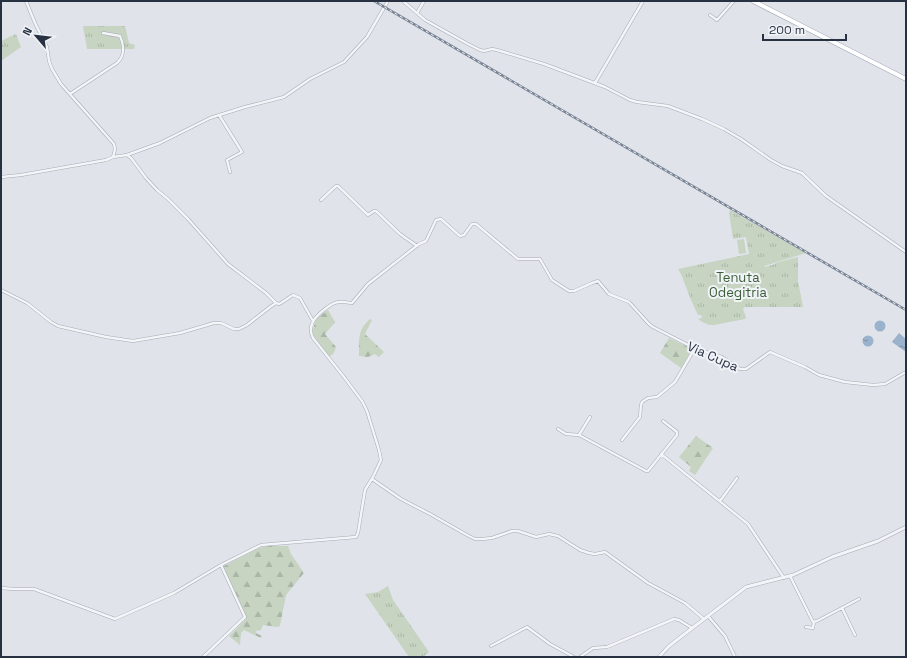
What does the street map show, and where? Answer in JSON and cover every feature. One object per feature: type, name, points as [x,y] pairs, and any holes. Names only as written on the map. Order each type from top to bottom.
[{"type":"main road","points":[[753,1],[906,79]]},
{"type":"street","points":[[26,1],[47,47],[50,66],[60,84],[114,144],[115,149],[113,156]]},
{"type":"street","points":[[1,178],[106,160],[113,156],[127,155],[160,143],[210,118],[284,97],[310,79],[344,62],[367,37],[388,1]]},
{"type":"street","points":[[403,1],[426,20],[480,50],[497,50],[544,64],[595,83],[630,100],[668,106],[724,129],[782,166],[802,173],[826,196],[906,252]]},
{"type":"street","points":[[417,13],[424,1]]},
{"type":"street","points":[[595,83],[644,1]]},
{"type":"street","points":[[710,15],[717,20],[734,1]]},
{"type":"street","points":[[70,94],[118,63],[122,58],[122,38],[120,36],[103,33]]},
{"type":"street","points":[[219,115],[242,152],[227,160],[230,172]]},
{"type":"street","points":[[127,155],[157,190],[188,219],[228,264],[266,293],[276,304]]},
{"type":"street","points":[[1,588],[34,589],[115,619],[174,593],[221,565],[260,545],[356,537],[358,533],[365,490],[381,460],[379,450],[362,401],[313,338],[311,329],[313,320],[322,312],[334,303],[339,302],[352,304],[368,284],[417,246],[400,234],[376,211],[368,215],[338,186],[336,186],[321,200]]},
{"type":"street","name":"Via Cupa","points":[[417,246],[426,241],[436,220],[441,219],[460,236],[464,236],[472,224],[476,224],[518,259],[540,260],[552,280],[569,291],[574,291],[592,282],[598,281],[608,294],[629,302],[653,327],[695,348],[722,358],[737,367],[746,369],[770,352],[804,367],[819,376],[845,382],[873,385],[885,384],[904,373],[906,374]]},
{"type":"street","points":[[1,290],[27,303],[50,322],[58,326],[122,340],[133,340],[180,333],[214,323],[221,323],[234,329],[239,329],[247,325],[266,309],[279,304],[292,295],[300,298],[313,320]]},
{"type":"street","points":[[622,440],[640,417],[640,405],[642,402],[648,398],[657,397],[675,382],[695,348]]},
{"type":"street","points":[[579,435],[590,417]]},
{"type":"street","points":[[558,429],[566,434],[579,435],[645,471],[648,470],[678,434],[663,421]]},
{"type":"street","points":[[661,454],[748,524],[784,578]]},
{"type":"street","points":[[720,501],[737,478]]},
{"type":"street","points":[[372,479],[401,499],[475,539],[487,539],[512,531],[518,531],[536,537],[549,534],[558,536],[580,550],[589,553],[595,554],[606,552],[648,583],[685,603],[704,619]]},
{"type":"street","points":[[659,657],[692,628],[746,587],[790,576],[832,557],[878,541],[906,527]]},
{"type":"street","points":[[203,657],[245,617],[221,565]]},
{"type":"street","points":[[790,576],[812,621],[814,622],[813,628],[806,627]]},
{"type":"street","points":[[814,622],[859,599]]},
{"type":"street","points":[[842,608],[855,635]]},
{"type":"street","points":[[708,616],[725,636],[735,657]]},
{"type":"street","points":[[580,657],[593,648],[607,647],[674,619],[679,620],[692,628]]},
{"type":"street","points":[[490,646],[527,627],[550,644],[574,657]]},
{"type":"green space","points":[[83,26],[125,26],[129,43],[135,45],[134,49],[87,49]]},
{"type":"green space","points":[[16,34],[21,47],[1,61],[1,41]]},
{"type":"green space","name":"Tenuta Odegitria","points":[[730,210],[806,253],[764,266],[765,267],[798,257],[798,281],[803,307],[745,307],[743,309],[746,317],[745,319],[714,325],[706,324],[698,319],[702,318],[701,315],[698,315],[678,269],[749,254],[746,237],[733,239],[729,213]]},
{"type":"green space","points":[[744,239],[746,253],[739,254],[737,240]]},
{"type":"green space","points":[[328,310],[335,322],[325,334],[336,347],[334,353],[329,357],[312,333],[316,319]]},
{"type":"green space","points":[[370,319],[372,320],[365,334],[384,352],[379,357],[375,354],[368,357],[359,356],[359,341],[361,332],[363,327]]},
{"type":"green space","points":[[669,338],[692,349],[681,368],[660,353]]},
{"type":"green space","points":[[696,436],[713,448],[695,475],[689,471],[691,467],[679,457]]},
{"type":"green space","points":[[269,546],[288,546],[291,554],[304,573],[286,595],[280,626],[263,625],[261,630],[256,631],[256,633],[262,636],[261,638],[244,630],[241,633],[240,645],[229,636],[246,619],[222,567],[259,548]]},
{"type":"green space","points":[[388,586],[393,600],[429,652],[423,657],[409,657],[365,594],[378,592]]},
{"type":"water","points":[[880,320],[884,322],[886,326],[884,330],[880,332],[876,330],[874,326],[876,322]]},
{"type":"water","points":[[899,333],[906,339],[906,352],[892,342]]},
{"type":"water","points":[[868,335],[872,337],[874,341],[872,345],[868,347],[864,345],[862,341],[864,337]]},
{"type":"railway","points":[[374,1],[906,310]]}]
